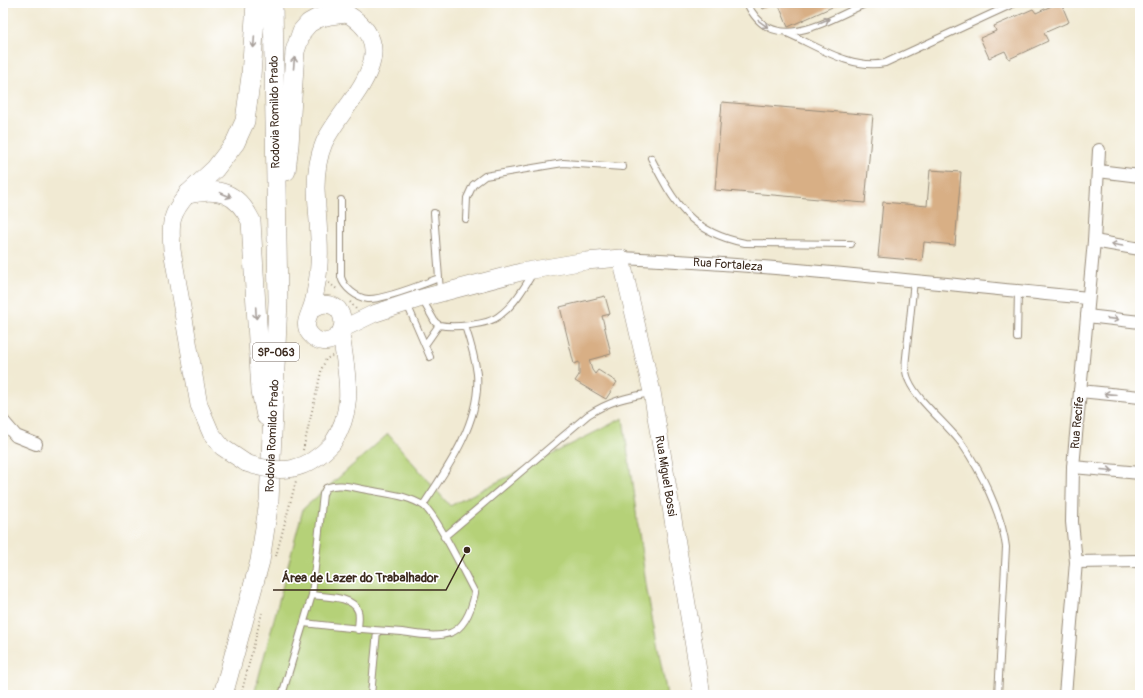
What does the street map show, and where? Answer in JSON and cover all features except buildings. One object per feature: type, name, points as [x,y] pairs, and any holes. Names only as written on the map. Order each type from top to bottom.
[{"type":"main road","points":[[256,3],[251,76],[245,121],[235,143],[219,164],[177,206],[172,216],[170,227],[172,250],[199,406],[211,433],[222,447],[246,463],[260,468],[274,470],[299,467],[321,456],[340,432],[345,419],[348,401],[348,383],[342,331],[343,321],[319,274]]},
{"type":"main road","name":"Rodovia Romildo Prado","points":[[223,695],[260,561],[270,501],[278,301],[273,3]]},
{"type":"main road","name":"Rodovia Romildo Prado","points":[[230,695],[266,562],[281,449],[283,394],[280,3]]},
{"type":"main road","points":[[282,200],[289,145],[295,51],[302,31],[309,23],[330,15],[341,8],[364,27],[370,36],[374,54],[367,77],[324,144],[316,171],[319,274],[311,310],[307,319],[307,329],[313,337],[322,341],[331,340],[342,331]]},
{"type":"main road","points":[[188,194],[214,190],[226,194],[237,200],[246,210],[251,221],[261,391],[272,441]]},
{"type":"main road","name":"Rua Fortaleza","points":[[342,331],[373,314],[414,300],[440,286],[586,261],[621,258]]},
{"type":"main road","name":"Rua Miguel Bossi","points":[[621,258],[652,392],[702,695]]},
{"type":"main road","points":[[311,310],[318,305],[325,304],[336,307]]},
{"type":"main road","name":"Rua Fortaleza","points":[[336,307],[373,314]]},
{"type":"main road","points":[[322,341],[348,383]]},
{"type":"street","name":"Rua Recife","points":[[1065,695],[1076,562],[1072,522],[1073,467],[1094,241],[1099,150]]},
{"type":"street","points":[[1098,171],[1140,176]]},
{"type":"street","points":[[1094,241],[1140,249]]},
{"type":"street","name":"Rua Fortaleza","points":[[621,258],[683,261],[1088,298]]},
{"type":"street","points":[[1087,316],[1140,322]]},
{"type":"street","points":[[1080,391],[1140,398]]},
{"type":"street","points":[[3,421],[16,436],[36,444]]},
{"type":"street","points":[[1073,467],[1140,473]]},
{"type":"street","points":[[1076,562],[1140,561]]},
{"type":"lane","points":[[747,3],[753,16],[763,25],[775,31],[788,33],[859,64],[873,65],[885,62],[1015,3]]},
{"type":"lane","points":[[788,33],[803,30],[867,3]]},
{"type":"lane","points":[[651,158],[670,196],[698,224],[714,234],[728,240],[745,243],[851,244]]},
{"type":"lane","points":[[466,219],[467,198],[473,185],[485,176],[563,164],[623,167]]},
{"type":"lane","points":[[341,200],[343,282],[352,292],[363,298],[376,298],[440,286],[434,213]]},
{"type":"lane","points":[[414,300],[439,325],[465,326],[498,317],[520,295],[535,270]]},
{"type":"lane","points":[[914,281],[905,366],[909,381],[914,390],[950,429],[972,458],[1000,518],[1004,531],[1006,547],[998,695]]},
{"type":"lane","points":[[1017,338],[1018,291]]},
{"type":"lane","points":[[414,300],[425,345],[430,357]]},
{"type":"lane","points":[[425,345],[439,325]]},
{"type":"lane","points":[[423,506],[465,434],[475,402],[477,375],[472,347],[465,326]]},
{"type":"lane","points":[[444,537],[588,415],[604,404],[622,398],[652,392]]},
{"type":"lane","points":[[282,695],[312,595],[323,494],[326,488],[338,485],[408,498],[423,506],[428,510],[475,593],[468,613],[461,626],[451,633],[435,635],[377,630],[358,630],[304,624]]},
{"type":"lane","points":[[312,595],[346,600],[354,605],[358,612],[358,630]]},
{"type":"lane","points":[[371,695],[377,630]]},
{"type":"green space","points":[[623,418],[647,591],[667,695],[254,695],[303,509],[388,434],[450,506]]},
{"type":"place","name":"Área de Lazer do Trabalhador","points":[[467,550]]}]
